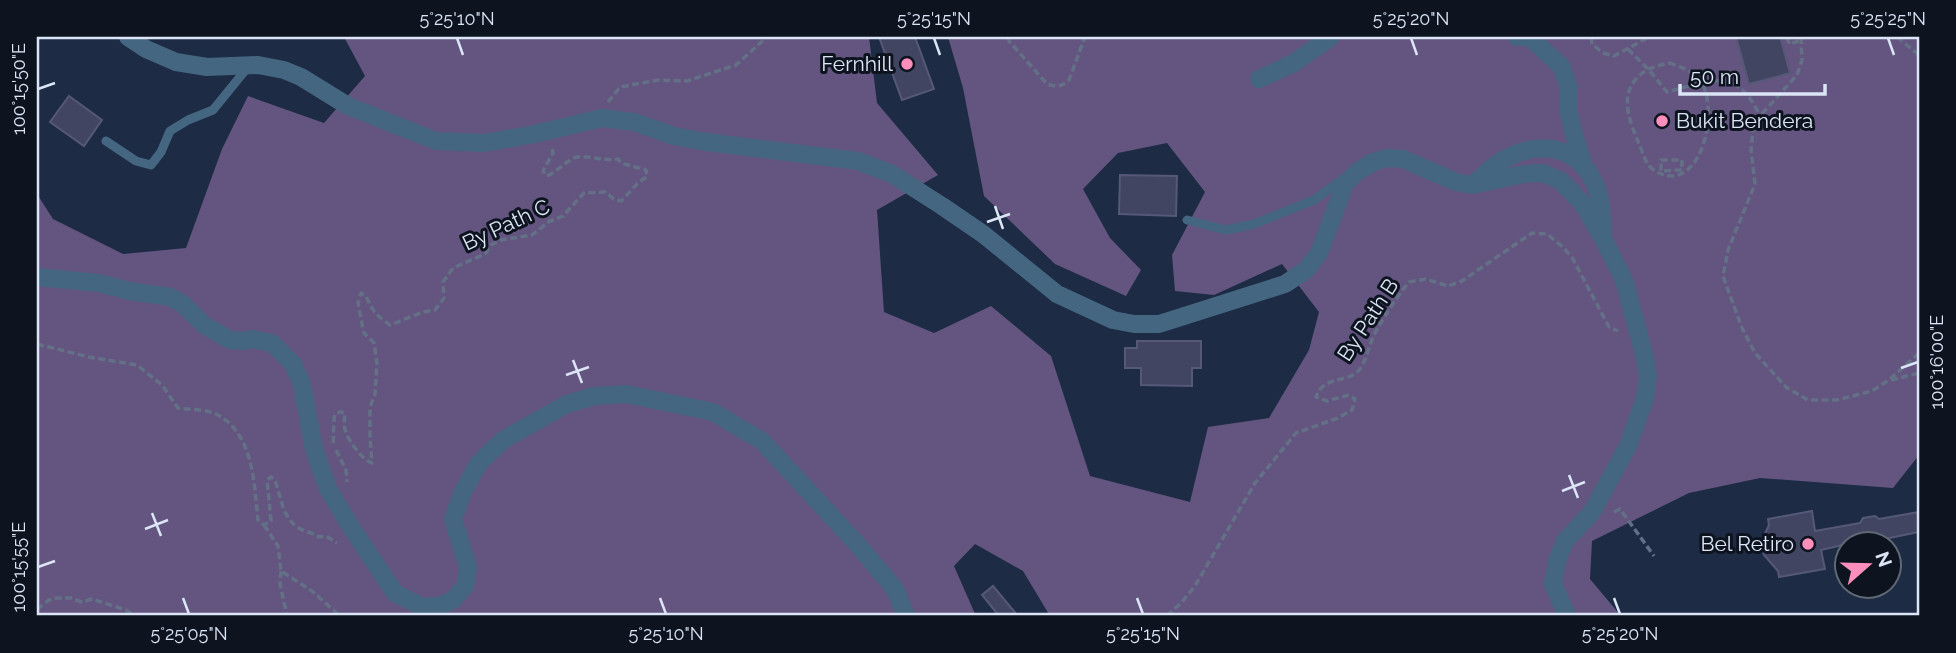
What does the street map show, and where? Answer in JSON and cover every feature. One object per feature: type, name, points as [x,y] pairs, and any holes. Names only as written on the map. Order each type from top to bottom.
[{"type":"street","points":[[128,37],[146,49],[176,62],[207,66],[249,65],[284,70],[301,77],[348,106],[436,141],[484,143],[602,118],[634,122],[674,136],[706,142],[858,161],[892,174],[942,206],[983,234],[1057,293],[1113,320],[1134,324],[1159,324],[1285,284],[1306,270],[1319,253],[1345,184],[1373,162],[1395,159],[1416,164],[1456,182],[1472,185],[1524,174],[1543,173],[1561,181],[1583,204],[1604,240],[1624,280],[1648,376],[1645,398],[1628,446],[1592,512],[1565,541],[1557,561],[1553,584],[1567,616]]},
{"type":"street","points":[[1259,79],[1292,65],[1331,37]]},
{"type":"street","points":[[1517,37],[1529,37],[1561,66],[1569,88],[1569,113],[1573,131],[1583,163],[1599,195],[1604,240]]},
{"type":"street","points":[[1472,185],[1503,159],[1536,148],[1563,151],[1583,163]]},
{"type":"street","points":[[37,277],[98,283],[170,297],[183,304],[204,325],[230,340],[252,339],[272,343],[293,365],[302,385],[314,449],[328,489],[395,593],[422,607],[440,606],[453,600],[465,586],[468,567],[453,519],[462,494],[478,464],[503,440],[567,404],[596,396],[626,394],[713,412],[762,441],[895,589],[906,616]]},
{"type":"lane","points":[[106,141],[136,161],[150,165],[170,131],[188,120],[214,110],[249,65]]},
{"type":"lane","points":[[1187,220],[1226,230],[1254,224],[1314,200],[1340,180],[1357,172]]},
{"type":"path","points":[[602,118],[603,110],[620,87],[658,80],[687,81],[736,65],[766,37]]},
{"type":"path","points":[[1008,37],[1047,84],[1055,86],[1063,85],[1069,80],[1085,37]]},
{"type":"path","points":[[1591,37],[1592,44],[1603,53],[1614,56],[1649,37]]},
{"type":"path","points":[[1787,37],[1788,44],[1802,38],[1802,60],[1797,75],[1760,116],[1753,130],[1751,150],[1755,184],[1728,250],[1723,276],[1742,328],[1755,353],[1787,388],[1808,400],[1837,400],[1872,391],[1889,380],[1919,353]]},
{"type":"path","points":[[1897,37],[1919,55]]},
{"type":"path","points":[[1628,49],[1667,92],[1721,79],[1736,84],[1754,103],[1760,116]]},
{"type":"path","points":[[1672,173],[1658,173],[1647,164],[1629,119],[1627,99],[1634,79],[1648,68],[1669,63],[1687,69],[1701,82],[1708,102],[1699,158],[1688,172],[1672,173],[1661,171],[1661,160],[1682,160],[1682,170],[1672,173]]},
{"type":"path","name":"By Path C","points":[[349,488],[346,470],[333,444],[335,414],[345,413],[344,425],[349,440],[363,459],[372,463],[370,407],[375,394],[377,363],[374,344],[364,333],[358,303],[361,293],[366,296],[376,315],[390,325],[435,310],[444,298],[443,282],[453,268],[485,254],[491,245],[501,240],[532,235],[550,221],[563,216],[584,193],[605,192],[621,201],[635,183],[647,177],[646,170],[621,163],[618,159],[599,157],[577,158],[547,176],[543,171],[553,153],[549,131]]},
{"type":"path","name":"By Path B","points":[[1167,616],[1195,586],[1255,483],[1289,440],[1296,433],[1352,410],[1355,399],[1349,395],[1327,401],[1316,397],[1317,394],[1326,383],[1355,374],[1361,368],[1376,331],[1409,282],[1426,279],[1448,286],[1462,281],[1532,233],[1546,234],[1573,259],[1609,327],[1640,338]]},
{"type":"path","points":[[37,344],[137,365],[162,385],[178,408],[215,413],[233,428],[246,448],[254,479],[257,520],[278,546],[280,584],[286,616]]},
{"type":"path","points":[[1889,380],[1919,373]]},
{"type":"path","points":[[264,526],[271,521],[267,480],[271,477],[275,480],[286,516],[305,531],[319,537],[326,536],[336,541],[339,546]]},
{"type":"path","points":[[1610,513],[1620,509],[1654,556]]},
{"type":"path","points":[[281,571],[312,590],[340,616]]},
{"type":"path","points":[[37,609],[57,597],[82,602],[92,599],[135,616]]},
{"type":"shaded area","points":[[344,37],[869,37],[877,103],[938,175],[877,210],[884,312],[934,333],[991,306],[1051,356],[1090,476],[1190,502],[1208,427],[1269,418],[1309,350],[1319,312],[1282,264],[1214,295],[1175,291],[1172,255],[1205,192],[1167,143],[1118,153],[1083,189],[1110,238],[1141,270],[1126,296],[1055,264],[984,196],[963,88],[948,37],[1919,37],[1919,455],[1893,488],[1760,478],[1689,493],[1592,541],[1590,579],[1621,616],[1050,616],[1023,571],[975,544],[954,566],[976,616],[37,616],[37,194],[53,219],[123,254],[186,248],[222,149],[248,96],[324,123],[365,76]]},
{"type":"building","name":"Fernhill","points":[[879,37],[915,37],[934,89],[902,100]]},
{"type":"building","points":[[1736,37],[1780,37],[1790,73],[1749,84]]},
{"type":"building","points":[[69,96],[102,120],[84,146],[50,122]]},
{"type":"building","points":[[1120,175],[1177,176],[1176,216],[1119,214]]},
{"type":"building","points":[[1137,341],[1201,341],[1201,368],[1192,368],[1192,386],[1141,385],[1141,368],[1125,368],[1125,348],[1137,348]]},
{"type":"building","name":"Bel Retiro","points":[[1812,511],[1815,531],[1860,523],[1863,518],[1875,516],[1879,519],[1919,512],[1919,532],[1904,535],[1904,530],[1834,530],[1834,547],[1821,550],[1825,569],[1779,577],[1778,571],[1764,555],[1761,542],[1769,525],[1768,519]]},
{"type":"building","points":[[993,586],[1018,616],[999,616],[982,595]]},
{"type":"place","name":"Fernhill","points":[[907,64]]},
{"type":"place","name":"Bukit Bendera","points":[[1662,121]]},
{"type":"place","name":"Bel Retiro","points":[[1808,544]]}]
